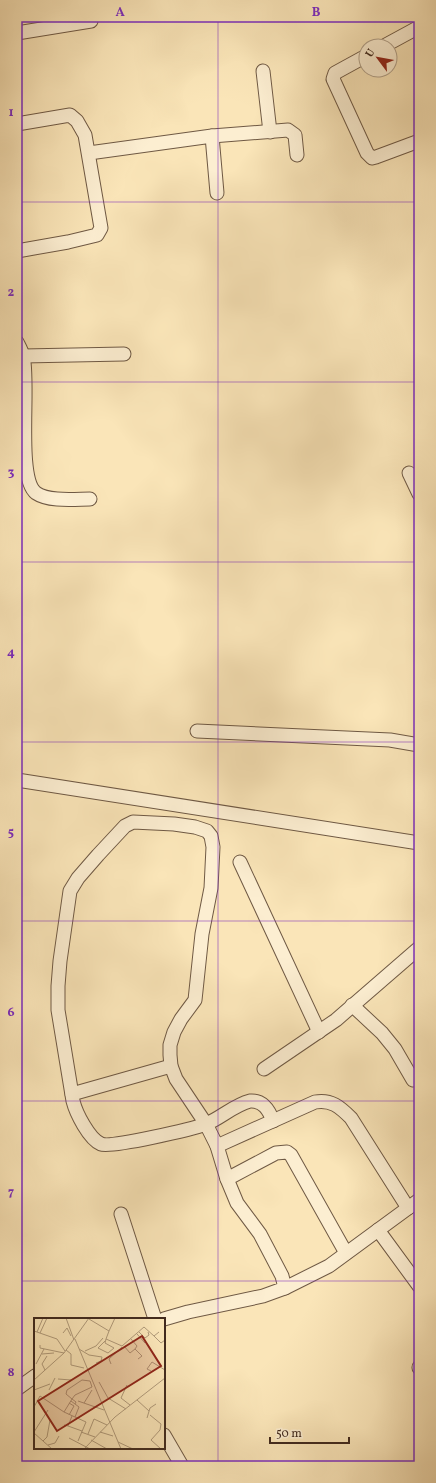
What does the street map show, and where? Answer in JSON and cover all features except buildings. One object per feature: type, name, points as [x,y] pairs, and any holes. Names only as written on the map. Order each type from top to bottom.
[{"type":"street","points":[[17,33],[91,21]]},
{"type":"street","points":[[398,38],[419,27]]},
{"type":"street","points":[[358,60],[335,73],[333,79],[367,153],[372,158],[419,141]]},
{"type":"street","points":[[263,71],[270,132]]},
{"type":"street","points":[[17,124],[70,116],[77,121],[85,135],[101,223],[100,232],[96,234],[68,242],[17,251]]},
{"type":"street","points":[[89,153],[212,136],[288,130],[295,135],[298,155]]},
{"type":"street","points":[[212,136],[217,193]]},
{"type":"street","points":[[17,342],[23,356],[25,375],[26,465],[32,489],[37,494],[46,497],[61,499],[90,499]]},
{"type":"street","points":[[23,356],[124,354]]},
{"type":"street","points":[[409,473],[419,494]]},
{"type":"street","points":[[197,731],[390,740],[419,745]]},
{"type":"street","points":[[17,780],[419,843]]},
{"type":"street","points":[[273,1121],[265,1106],[260,1102],[253,1100],[244,1103],[206,1124],[125,1143],[109,1145],[100,1144],[92,1136],[84,1125],[75,1107],[58,1010],[60,961],[70,891],[78,878],[125,826],[133,822],[174,824],[201,829],[207,831],[211,836],[213,847],[211,888],[202,934],[194,1000],[174,1032],[170,1045],[171,1066],[176,1079],[206,1124],[217,1146],[227,1179],[237,1203],[260,1234],[282,1276],[285,1288]]},
{"type":"street","points":[[240,862],[319,1032]]},
{"type":"street","points":[[264,1068],[336,1020],[419,948]]},
{"type":"street","points":[[352,1005],[382,1033],[395,1049],[413,1080]]},
{"type":"street","points":[[72,1094],[171,1066]]},
{"type":"street","points":[[217,1146],[315,1102],[330,1102],[339,1107],[351,1118],[408,1208]]},
{"type":"street","points":[[227,1179],[276,1153],[287,1152],[291,1155],[346,1253]]},
{"type":"street","points":[[165,1319],[188,1312],[263,1296],[285,1288],[329,1266],[419,1200]]},
{"type":"street","points":[[120,1214],[155,1318]]},
{"type":"street","points":[[378,1230],[419,1286]]},
{"type":"street","points":[[17,1389],[34,1377]]},
{"type":"street","points":[[165,1436],[182,1466]]}]
